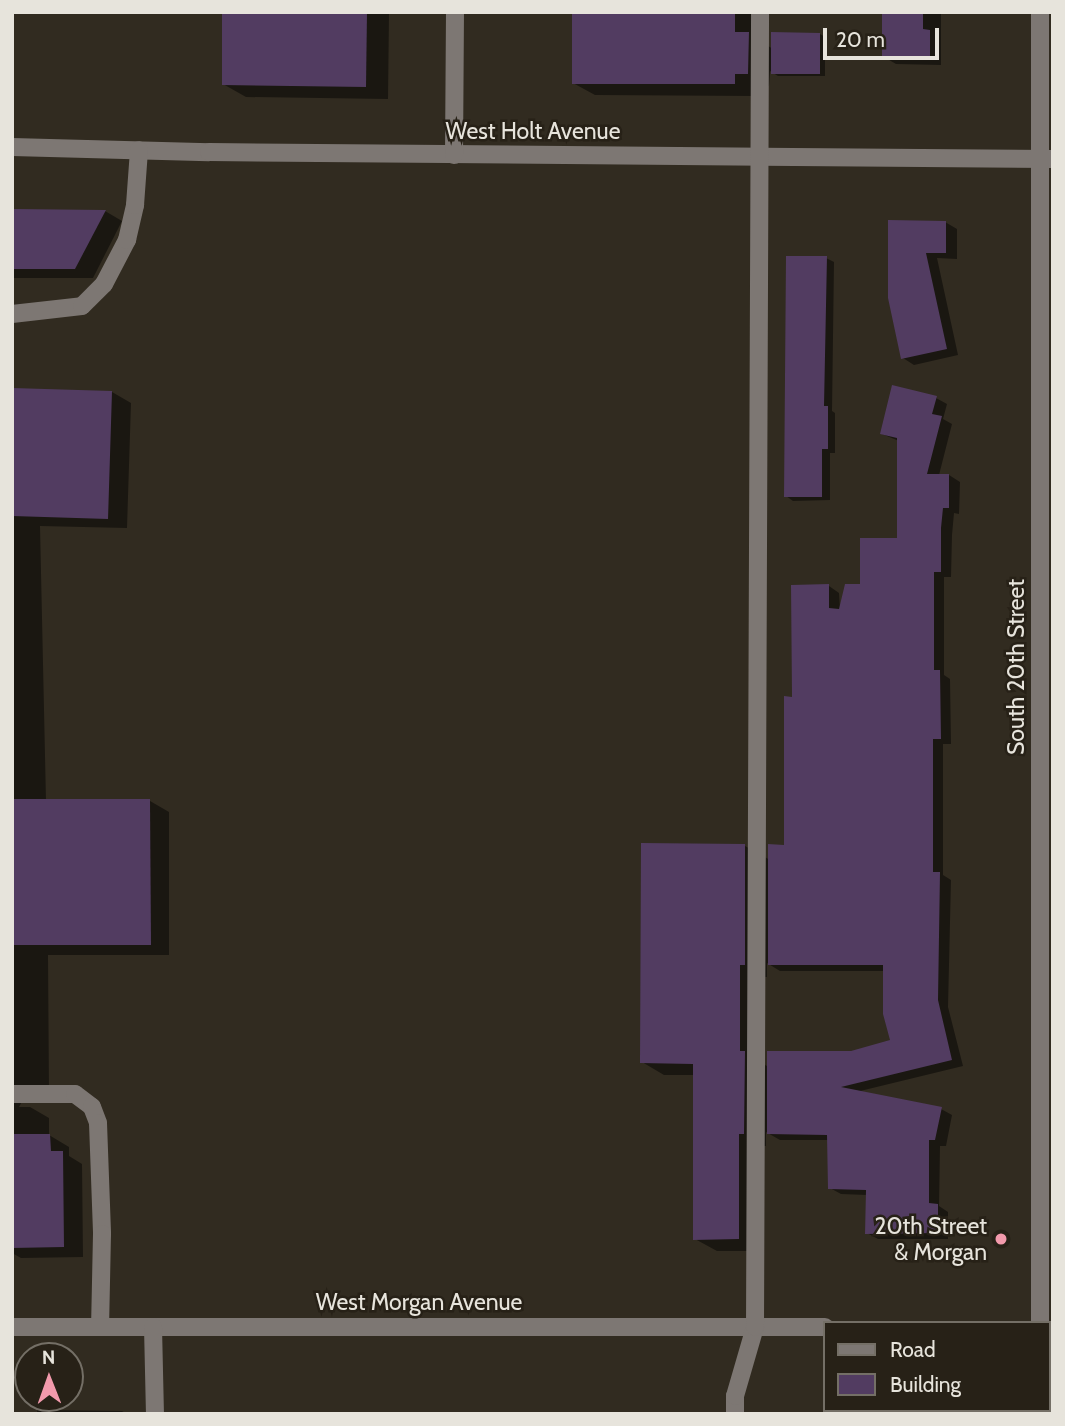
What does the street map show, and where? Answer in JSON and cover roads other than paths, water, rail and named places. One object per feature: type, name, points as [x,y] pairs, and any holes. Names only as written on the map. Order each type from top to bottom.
[{"type":"street","points":[[454,155],[455,12]]},
{"type":"street","points":[[734,1414],[735,1396],[755,1326],[760,12]]},
{"type":"street","name":"South 20th Street","points":[[1040,12],[1047,159],[1047,1065],[1046,1223],[1040,1321]]},
{"type":"street","name":"West Holt Avenue","points":[[12,147],[454,155],[1047,159]]},
{"type":"street","points":[[12,314],[82,306],[104,284],[127,240],[135,205],[139,150]]},
{"type":"street","points":[[12,1094],[75,1094],[92,1107],[98,1123],[103,1234],[100,1327]]},
{"type":"street","name":"West Morgan Avenue","points":[[12,1327],[824,1326]]},
{"type":"street","points":[[153,1327],[155,1414]]},
{"type":"place","name":"20th Street & Morgan","points":[[1001,1239]]}]
